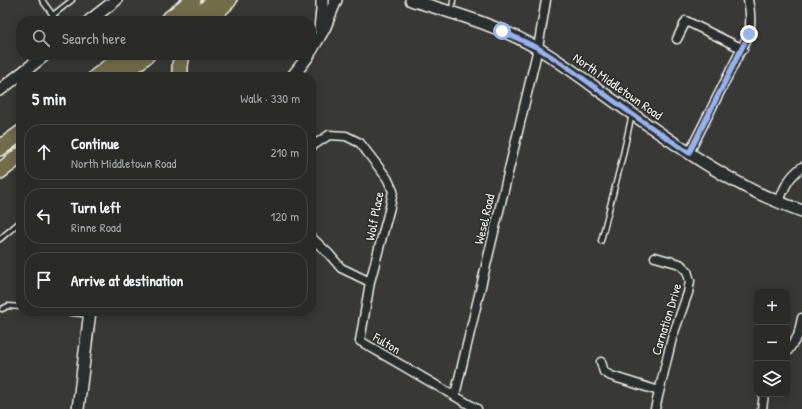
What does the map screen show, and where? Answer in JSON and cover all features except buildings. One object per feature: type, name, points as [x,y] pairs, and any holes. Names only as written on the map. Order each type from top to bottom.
[{"type":"highway","points":[[173,16],[193,0]]},
{"type":"highway","points":[[196,16],[217,0]]},
{"type":"highway","points":[[213,16],[229,0]]},
{"type":"highway","points":[[102,72],[118,60]]},
{"type":"highway","points":[[125,72],[141,60]]},
{"type":"highway","points":[[180,72],[181,60]]},
{"type":"highway","points":[[0,148],[16,137]]},
{"type":"highway","points":[[2,169],[16,159]]},
{"type":"street","points":[[95,16],[116,0]]},
{"type":"street","points":[[317,41],[322,17],[322,0]]},
{"type":"street","points":[[317,41],[324,29],[336,0]]},
{"type":"street","name":"North Middletown Road","points":[[411,0],[502,31],[538,48],[717,171],[747,188],[802,211]]},
{"type":"street","name":"Wesel Road","points":[[455,395],[538,48],[546,0]]},
{"type":"street","points":[[689,153],[743,49],[749,34],[751,23],[748,0]]},
{"type":"street","points":[[676,39],[686,21],[743,49]]},
{"type":"street","points":[[23,72],[39,60]]},
{"type":"street","points":[[296,72],[304,60]]},
{"type":"street","points":[[0,90],[16,78]]},
{"type":"street","name":"Wolf Place","points":[[316,144],[329,135],[346,136],[360,142],[387,178],[392,191],[390,207],[370,282]]},
{"type":"street","points":[[779,202],[785,185],[794,173],[802,168]]},
{"type":"street","points":[[316,242],[329,254],[341,268],[370,282]]},
{"type":"street","name":"Carnation Drive","points":[[655,257],[680,264],[687,271],[690,281],[688,293],[672,338],[655,409]]},
{"type":"street","name":"Fulton","points":[[370,282],[360,341],[455,395]]},
{"type":"street","points":[[78,409],[90,316]]},
{"type":"street","points":[[790,349],[800,337],[802,318]]},
{"type":"street","points":[[601,362],[604,372],[611,376],[659,391]]},
{"type":"street","points":[[455,395],[477,409]]},
{"type":"street","points":[[762,409],[764,397]]},
{"type":"lane","points":[[42,0],[53,15],[65,2],[72,0]]},
{"type":"lane","points":[[452,13],[453,0]]},
{"type":"lane","points":[[601,241],[632,114]]},
{"type":"lane","points":[[0,240],[16,226]]},
{"type":"lane","points":[[2,309],[8,306],[16,307]]},
{"type":"route","points":[[502,31],[538,48],[563,64],[689,153],[743,49],[749,34]]}]
